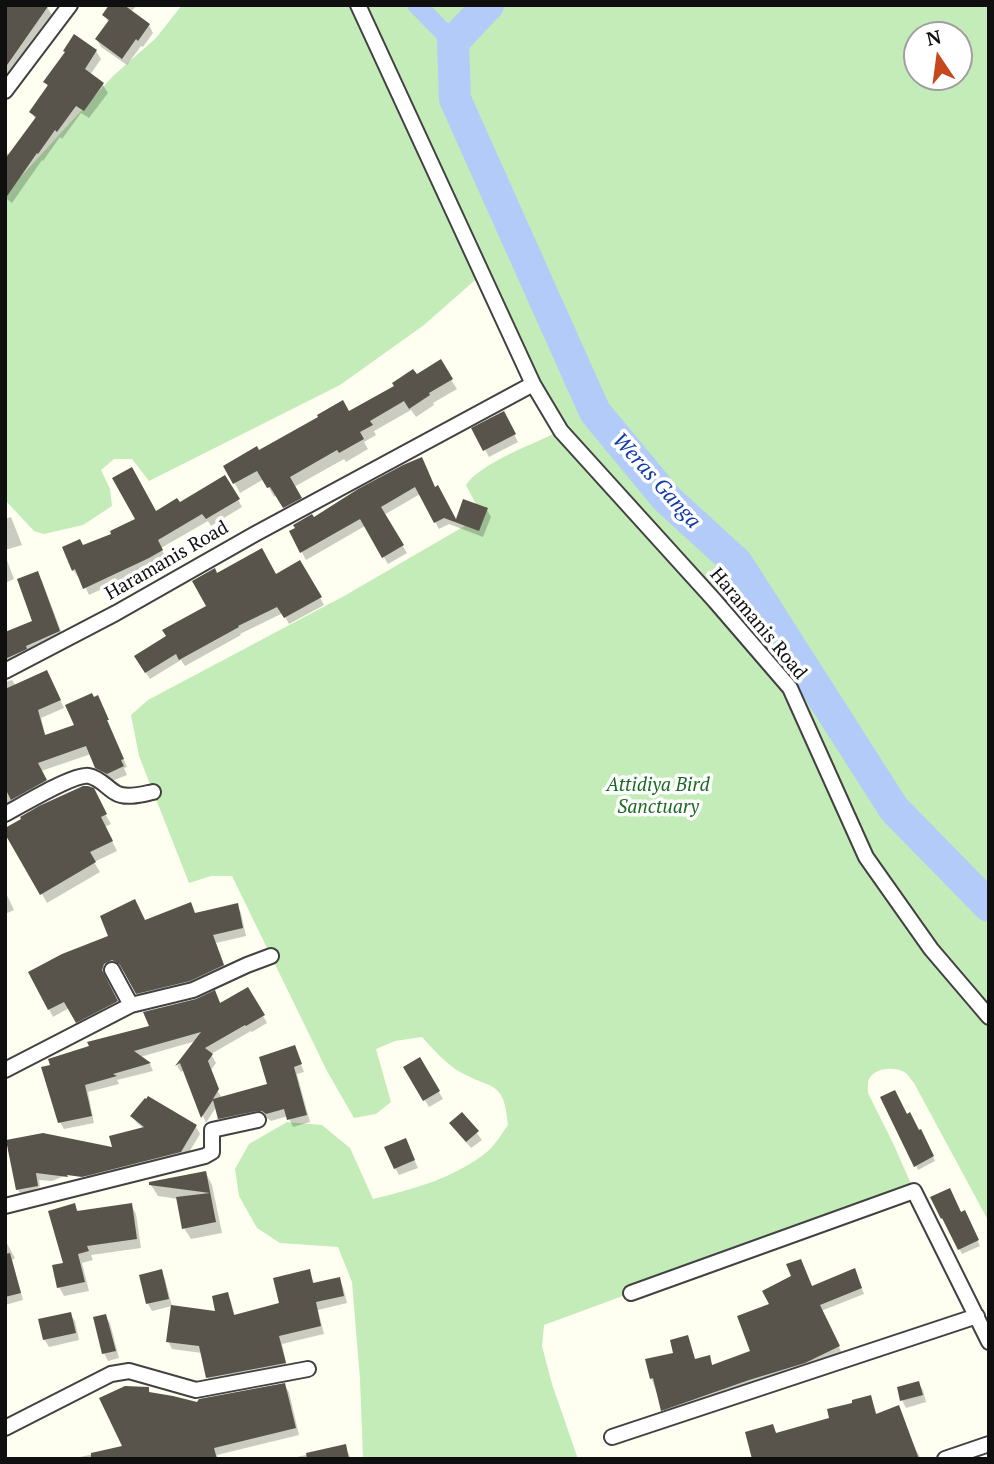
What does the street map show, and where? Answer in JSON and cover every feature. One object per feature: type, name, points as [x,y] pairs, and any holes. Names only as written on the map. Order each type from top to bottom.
[{"type":"street","points":[[5,90],[70,5]]},
{"type":"street","name":"Haramanis Road","points":[[358,5],[533,384],[561,431],[790,688],[866,857],[931,950],[989,1017]]},
{"type":"street","name":"Haramanis Road","points":[[5,671],[533,384]]},
{"type":"street","points":[[5,814],[74,777],[89,776],[118,795],[137,796],[153,792]]},
{"type":"street","points":[[5,1070],[131,1005],[193,990],[271,956]]},
{"type":"street","points":[[112,970],[131,1005]]},
{"type":"street","points":[[5,1206],[205,1156],[212,1153],[212,1130],[258,1121]]},
{"type":"street","points":[[631,1293],[915,1191],[989,1342]]},
{"type":"street","points":[[612,1437],[977,1316]]},
{"type":"street","points":[[5,1427],[111,1374],[129,1371],[196,1390],[308,1369]]},
{"type":"street","points":[[945,1459],[989,1444]]},
{"type":"green space","name":"Attidiya Bird Sanctuary","points":[[182,5],[989,5],[989,1222],[914,1083],[906,1073],[898,1070],[888,1069],[874,1073],[869,1080],[868,1093],[914,1191],[544,1325],[542,1346],[578,1459],[363,1459],[352,1282],[338,1247],[280,1243],[257,1228],[239,1196],[235,1169],[249,1144],[287,1122],[322,1125],[350,1148],[373,1199],[419,1187],[448,1175],[488,1151],[508,1125],[503,1100],[494,1088],[450,1065],[422,1037],[395,1041],[376,1049],[391,1102],[376,1114],[354,1118],[327,1071],[232,876],[211,876],[189,883],[139,756],[131,715],[148,700],[344,596],[482,516],[466,485],[473,477],[496,461],[560,431],[482,274],[424,325],[340,385],[149,481],[132,459],[114,459],[101,470],[110,489],[112,506],[83,525],[44,534],[34,531],[5,500],[5,194],[113,76],[156,38]]},
{"type":"building","points":[[5,5],[49,5],[5,68]]},
{"type":"building","points":[[109,5],[124,5],[150,24],[122,59],[95,39],[109,20],[102,15]]},
{"type":"building","points":[[74,34],[97,50],[85,69],[104,83],[84,111],[76,106],[57,132],[55,130],[5,199],[5,159],[36,117],[29,112],[48,85],[43,82],[65,52],[63,51]]},
{"type":"building","points":[[441,359],[453,379],[409,409],[404,401],[370,421],[373,425],[360,432],[364,439],[339,453],[337,450],[290,477],[302,498],[283,508],[257,471],[233,484],[223,466],[257,446],[259,450],[343,400],[349,411],[394,386],[392,383],[413,369],[417,374]]},
{"type":"building","points":[[504,411],[516,434],[483,451],[471,428]]},
{"type":"building","points":[[422,457],[435,487],[438,485],[456,519],[463,499],[488,508],[479,531],[444,518],[434,523],[415,487],[381,507],[404,545],[382,558],[360,519],[300,553],[289,531],[295,528],[293,525],[312,514],[314,517],[358,489]]},
{"type":"building","points":[[132,467],[156,511],[177,498],[180,502],[225,475],[240,499],[206,519],[202,514],[158,540],[163,550],[83,589],[62,547],[80,539],[83,545],[111,534],[110,531],[135,519],[112,478]]},
{"type":"building","points":[[262,548],[276,574],[300,560],[322,597],[284,618],[277,607],[179,660],[176,654],[145,673],[134,656],[166,636],[162,630],[206,606],[192,581],[215,568],[217,573]]},
{"type":"building","points":[[38,571],[60,631],[5,659],[5,632],[32,621],[17,579]]},
{"type":"building","points":[[47,670],[61,700],[38,710],[45,735],[74,725],[65,705],[92,693],[94,697],[98,695],[124,759],[121,760],[124,766],[107,774],[95,768],[86,746],[38,763],[47,780],[11,800],[5,788],[5,689]]},
{"type":"building","points":[[83,786],[94,788],[107,814],[101,817],[113,841],[90,852],[96,862],[40,895],[5,834],[5,828],[39,806]]},
{"type":"building","points":[[135,899],[145,920],[191,902],[195,913],[238,903],[243,928],[213,935],[224,965],[190,981],[136,994],[120,965],[112,960],[104,964],[102,970],[118,1001],[76,1023],[64,1002],[48,1010],[28,972],[62,954],[108,936],[100,916]]},
{"type":"building","points":[[248,987],[265,1015],[205,1048],[213,1054],[208,1061],[219,1089],[213,1099],[267,1084],[259,1057],[295,1045],[302,1064],[294,1067],[307,1115],[287,1120],[284,1109],[266,1114],[257,1111],[218,1119],[213,1100],[201,1118],[180,1063],[175,1066],[201,1032],[134,1051],[151,1063],[85,1085],[92,1116],[58,1123],[41,1067],[50,1065],[48,1059],[89,1046],[87,1042],[149,1026],[143,1012],[196,999],[215,990],[220,1003]]},
{"type":"building","points":[[420,1057],[440,1091],[423,1101],[403,1067]]},
{"type":"building","points":[[895,1090],[907,1114],[910,1112],[919,1130],[921,1129],[934,1156],[914,1167],[880,1097]]},
{"type":"building","points":[[148,1096],[197,1125],[181,1152],[82,1177],[36,1173],[38,1186],[16,1190],[6,1140],[43,1133],[112,1147],[109,1136],[144,1127],[130,1116]]},
{"type":"building","points":[[462,1112],[479,1131],[466,1142],[449,1123]]},
{"type":"building","points":[[406,1138],[415,1160],[394,1169],[384,1147]]},
{"type":"building","points":[[206,1171],[216,1222],[182,1229],[176,1197],[210,1193],[149,1185],[149,1182]]},
{"type":"building","points":[[950,1188],[961,1212],[965,1210],[979,1240],[958,1250],[930,1197]]},
{"type":"building","points":[[75,1203],[77,1211],[132,1203],[137,1239],[87,1246],[89,1251],[78,1254],[85,1282],[57,1288],[52,1265],[63,1263],[48,1211]]},
{"type":"building","points":[[10,1253],[21,1293],[5,1297],[5,1254]]},
{"type":"building","points":[[801,1259],[812,1286],[855,1268],[862,1288],[820,1305],[840,1346],[805,1363],[661,1411],[645,1359],[673,1353],[670,1340],[688,1335],[695,1359],[710,1355],[712,1365],[750,1351],[737,1316],[769,1304],[762,1291],[791,1276],[786,1264]]},
{"type":"building","points":[[162,1269],[169,1299],[146,1304],[139,1275]]},
{"type":"building","points":[[310,1269],[313,1283],[340,1277],[344,1296],[316,1302],[321,1326],[279,1336],[286,1363],[206,1378],[199,1346],[166,1342],[171,1305],[215,1311],[212,1296],[228,1292],[234,1315],[279,1303],[273,1278]]},
{"type":"building","points":[[71,1312],[76,1333],[43,1340],[38,1319]]},
{"type":"building","points":[[106,1314],[116,1351],[102,1354],[93,1317]]},
{"type":"building","points":[[919,1381],[923,1395],[900,1401],[897,1387]]},
{"type":"building","points":[[285,1383],[296,1428],[214,1448],[217,1459],[91,1459],[91,1453],[122,1446],[99,1398],[125,1386],[149,1387],[149,1392],[197,1402],[199,1399]]},
{"type":"building","points":[[871,1395],[876,1414],[899,1405],[919,1459],[752,1459],[745,1432],[773,1424],[776,1433],[829,1418],[827,1409]]},
{"type":"building","points":[[346,1444],[349,1459],[307,1459],[306,1453]]},
{"type":"waterway","points":[[417,5],[453,42]]},
{"type":"waterway","name":"Weras Ganga","points":[[488,5],[453,42],[455,99],[595,412],[667,499],[737,563],[894,809],[989,906]]}]
